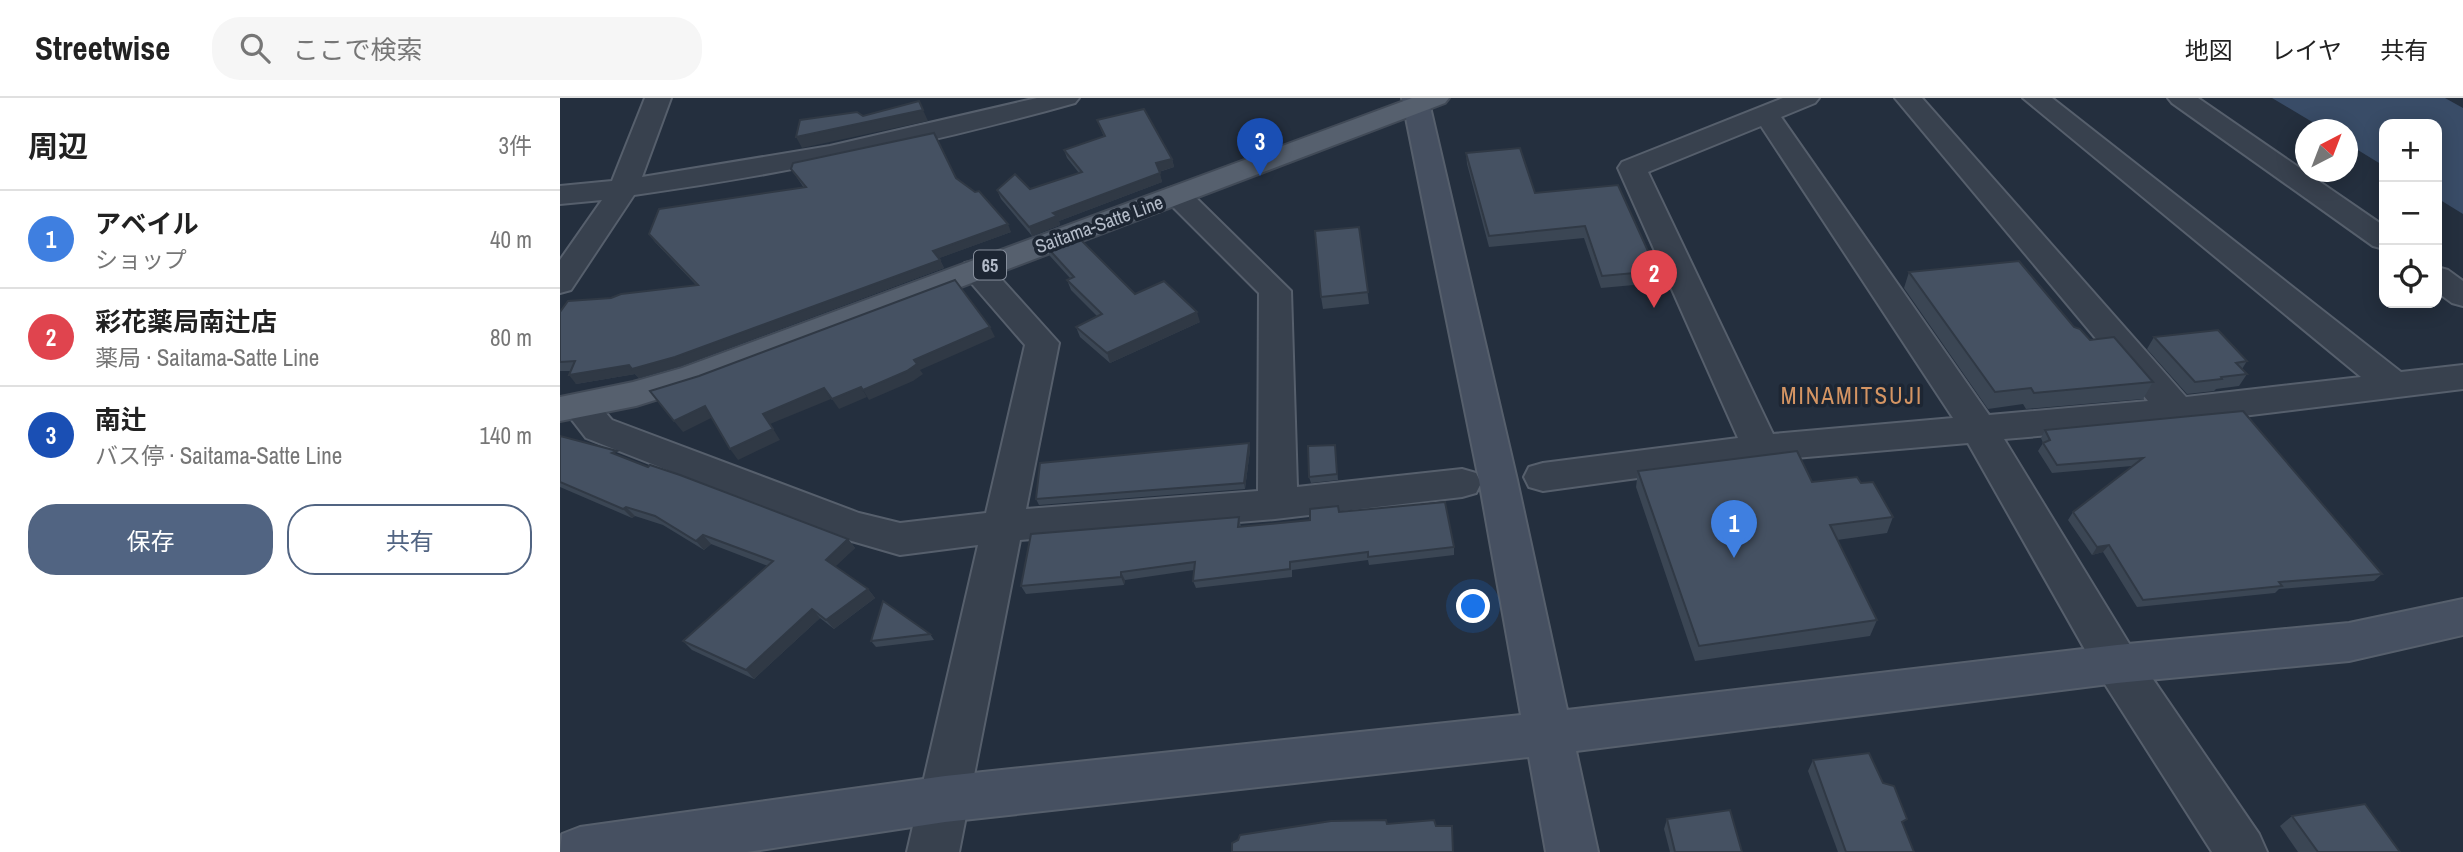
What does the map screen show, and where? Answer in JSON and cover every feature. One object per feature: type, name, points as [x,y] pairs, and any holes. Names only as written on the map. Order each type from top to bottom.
[{"type":"main road","name":"Saitama-Satte Line","points":[[570,408],[636,394],[694,376],[1422,100]]},
{"type":"street","points":[[560,284],[623,190],[658,98]]},
{"type":"street","points":[[560,195],[623,190],[869,148],[979,123],[1066,98]]},
{"type":"street","points":[[1761,448],[1632,168],[1806,98]]},
{"type":"street","points":[[1908,98],[2177,411]]},
{"type":"street","points":[[2036,98],[2396,387]]},
{"type":"street","points":[[2181,98],[2379,237]]},
{"type":"street","points":[[1422,100],[1572,852]]},
{"type":"street","points":[[1766,114],[1979,429],[2117,664],[2241,852]]},
{"type":"street","points":[[1177,195],[1275,291],[1279,480],[1275,504]]},
{"type":"street","points":[[933,852],[1042,343],[976,270]]},
{"type":"street","points":[[2442,281],[2463,296]]},
{"type":"street","points":[[1543,477],[1761,448],[2177,411],[2463,377]]},
{"type":"street","points":[[570,408],[599,429],[852,526],[900,539],[1004,526],[1275,504],[1462,483]]},
{"type":"street","points":[[580,852],[946,799],[1550,733],[2117,664],[2349,642],[2463,617]]},
{"type":"water","points":[[2272,98],[2445,98],[2463,108],[2463,214],[2442,201],[2442,119],[2379,119],[2379,163],[2358,150],[2358,119],[2307,119]]},
{"type":"building","points":[[919,101],[923,110],[796,137],[800,120],[857,112],[863,116]]},
{"type":"building","points":[[1144,109],[1172,159],[1156,163],[1160,173],[1053,213],[1057,216],[1029,227],[997,190],[1015,174],[1030,189],[1082,172],[1064,150],[1105,136],[1097,120]]},
{"type":"building","points":[[934,133],[956,178],[975,192],[979,191],[1008,224],[933,251],[940,260],[675,357],[632,369],[629,365],[569,375],[575,361],[560,362],[560,312],[568,301],[611,298],[621,294],[698,285],[649,234],[659,209],[806,187],[791,169],[793,163]]},
{"type":"building","points":[[1520,148],[1535,193],[1618,185],[1657,271],[1602,276],[1585,226],[1489,236],[1466,153]]},
{"type":"building","points":[[1359,227],[1368,292],[1321,297],[1315,231]]},
{"type":"building","points":[[1076,235],[1135,294],[1164,281],[1197,312],[1107,353],[1076,327],[1102,314],[1067,280],[1074,277],[1046,246]]},
{"type":"building","points":[[2019,261],[2074,327],[2080,329],[2090,340],[2114,337],[2153,382],[2034,393],[2031,388],[1995,392],[1909,272]]},
{"type":"building","points":[[955,280],[990,327],[914,360],[917,364],[907,371],[863,390],[861,387],[832,399],[824,388],[763,414],[773,429],[730,449],[705,406],[674,421],[650,391],[699,376]]},
{"type":"building","points":[[2218,330],[2247,361],[2236,363],[2247,374],[2195,382],[2154,337]]},
{"type":"building","points":[[2243,411],[2382,574],[2279,582],[2282,586],[2143,600],[2109,545],[2097,547],[2073,512],[2143,458],[2057,465],[2043,443],[2050,440],[2045,430]]},
{"type":"building","points":[[560,436],[617,451],[612,453],[648,467],[650,465],[680,475],[848,539],[826,560],[868,589],[826,620],[812,609],[746,670],[683,641],[773,561],[703,535],[696,541],[655,516],[626,507],[623,509],[560,482]]},
{"type":"building","points":[[1249,443],[1244,483],[1036,499],[1040,463]]},
{"type":"building","points":[[1335,445],[1337,474],[1309,477],[1308,446]]},
{"type":"building","points":[[1797,451],[1812,482],[1857,477],[1861,483],[1873,482],[1893,517],[1830,525],[1877,620],[1699,646],[1638,471]]},
{"type":"building","points":[[1445,502],[1454,547],[1368,557],[1368,552],[1290,562],[1290,569],[1193,581],[1195,562],[1121,572],[1121,577],[1021,586],[1031,534],[1239,517],[1238,527],[1310,520],[1310,509],[1338,506],[1339,512]]},
{"type":"building","points":[[883,601],[930,634],[871,641]]},
{"type":"building","points":[[1869,753],[1883,783],[1894,786],[1907,819],[1902,822],[1914,852],[1846,852],[1813,760]]},
{"type":"building","points":[[2365,804],[2400,852],[2318,852],[2292,816]]},
{"type":"building","points":[[1730,810],[1742,852],[1675,852],[1667,819]]},
{"type":"building","points":[[1386,820],[1387,824],[1434,820],[1436,826],[1452,826],[1453,852],[1232,852],[1232,843],[1238,840],[1240,835],[1331,821]]},
{"type":"place","name":"南辻","points":[[1260,176]]},
{"type":"place","name":"彩花薬局南辻店","points":[[1654,308]]},
{"type":"place","name":"アベイル","points":[[1734,558]]},
{"type":"district","name":"MINAMITSUJI","points":[[1852,395]]}]
